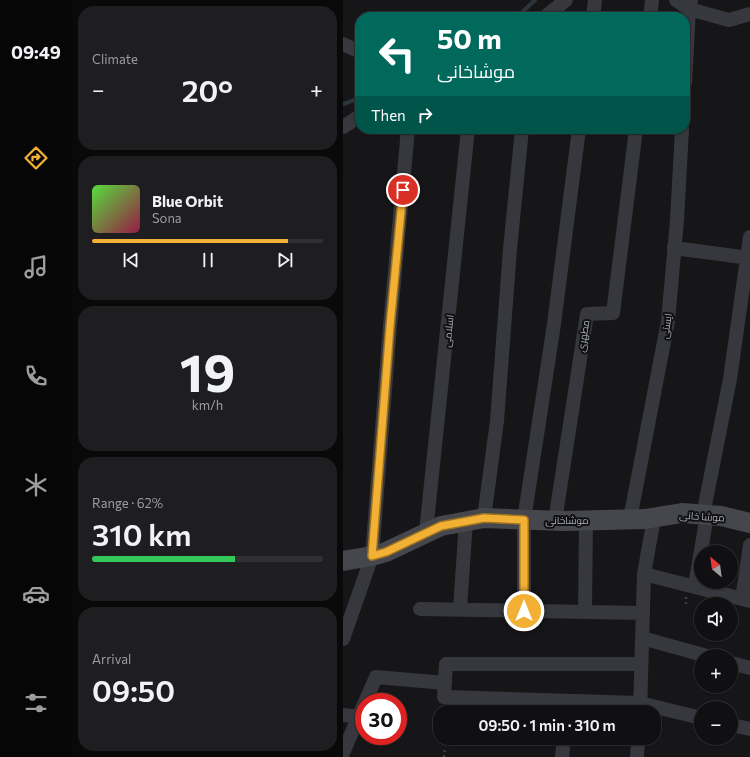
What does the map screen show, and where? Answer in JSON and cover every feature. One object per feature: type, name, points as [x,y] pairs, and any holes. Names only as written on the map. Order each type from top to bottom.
[{"type":"street","points":[[551,12],[566,0]]},
{"type":"street","points":[[594,12],[595,0]]},
{"type":"street","points":[[651,12],[652,0]]},
{"type":"street","points":[[676,0],[690,4],[729,20],[750,14]]},
{"type":"street","points":[[343,44],[355,50]]},
{"type":"street","points":[[343,134],[343,127],[355,119]]},
{"type":"street","points":[[343,639],[372,556],[390,326],[408,134]]},
{"type":"street","name":"اسلامی","points":[[426,532],[467,134]]},
{"type":"street","points":[[460,610],[475,520],[497,421],[510,249],[522,134]]},
{"type":"street","points":[[524,611],[524,520],[554,324],[578,134]]},
{"type":"street","name":"مطهری","points":[[555,520],[587,314],[613,313],[635,134]]},
{"type":"street","name":"ایستی","points":[[630,519],[668,321],[675,248],[682,134]]},
{"type":"street","points":[[701,545],[730,379],[749,258],[750,237]]},
{"type":"street","points":[[675,248],[749,258]]},
{"type":"street","name":"موشا خانی","points":[[630,519],[654,518],[683,513],[721,516],[750,523]]},
{"type":"street","points":[[640,705],[644,574],[654,518]]},
{"type":"street","name":"موشاخانی","points":[[343,562],[386,552],[441,526],[475,520],[630,519]]},
{"type":"street","points":[[585,612],[586,520]]},
{"type":"street","points":[[706,589],[746,600],[750,545]]},
{"type":"street","points":[[644,574],[694,586]]},
{"type":"street","points":[[420,609],[643,613]]},
{"type":"street","points":[[642,638],[694,652]]},
{"type":"street","points":[[601,705],[444,697],[446,664],[641,664]]},
{"type":"street","points":[[738,665],[750,668]]},
{"type":"street","points":[[368,693],[375,677],[445,683]]},
{"type":"street","points":[[661,711],[694,717]]},
{"type":"street","points":[[343,715],[355,717]]},
{"type":"street","points":[[343,753],[355,724]]},
{"type":"street","points":[[738,727],[750,730]]},
{"type":"street","points":[[637,757],[638,745]]},
{"type":"path","points":[[444,757],[445,747]]},
{"type":"waterway","points":[[522,12],[535,0]]},
{"type":"waterway","points":[[343,104],[355,100]]},
{"type":"route","points":[[403,190],[390,326],[372,556],[386,552],[441,526],[484,518],[524,520],[524,611]]}]
